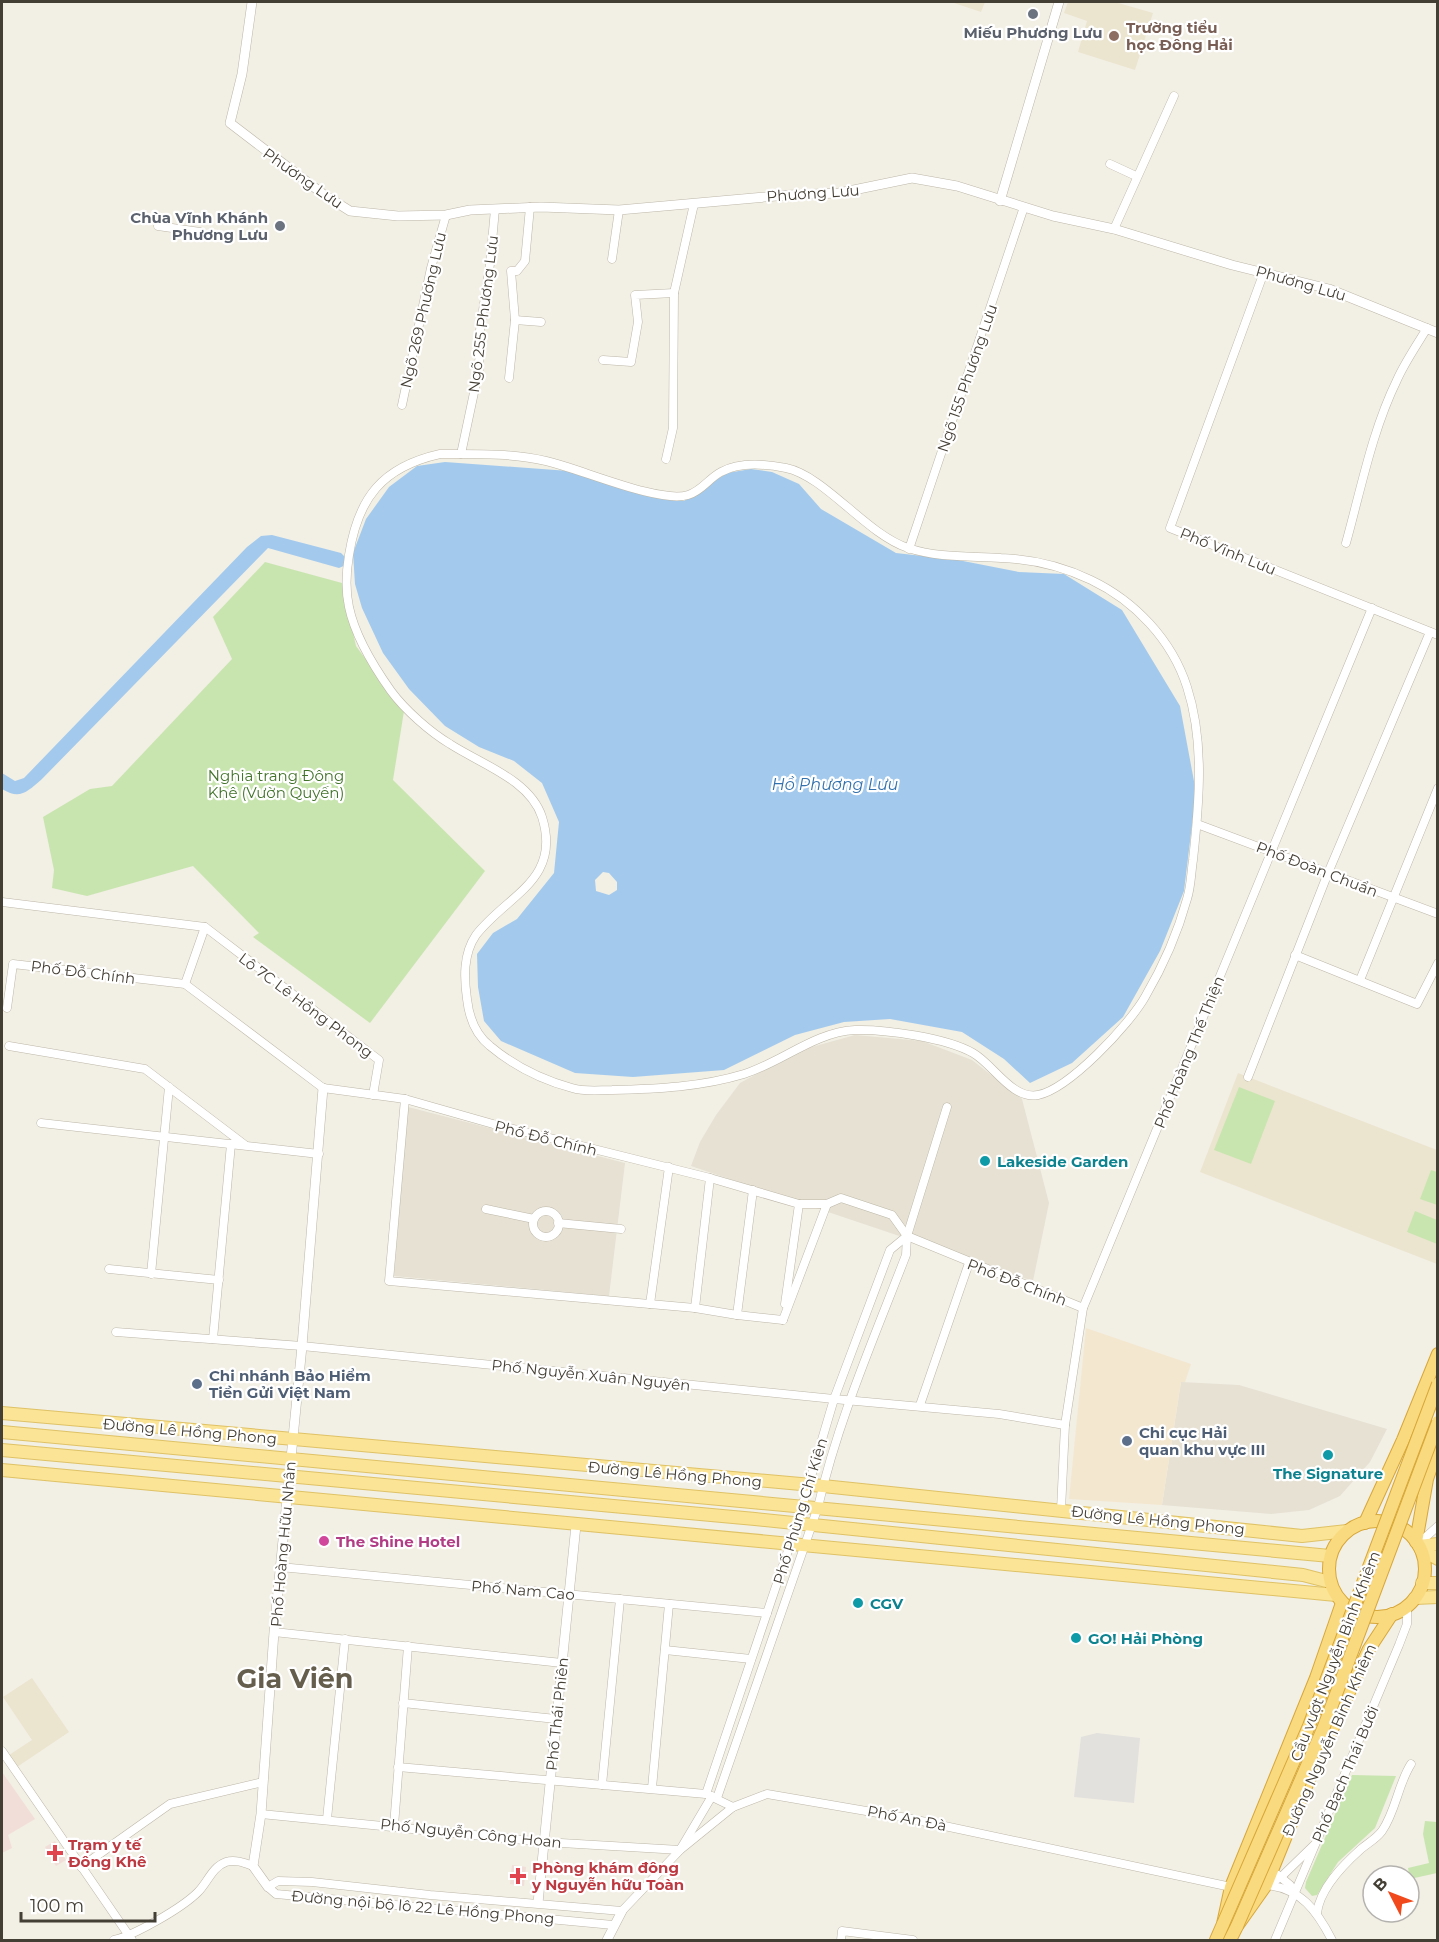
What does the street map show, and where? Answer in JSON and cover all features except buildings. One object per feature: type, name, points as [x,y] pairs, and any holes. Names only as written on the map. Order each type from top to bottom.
[{"type":"highway","points":[[1365,1522],[1403,1440],[1437,1354]]},
{"type":"highway","name":"Cầu vượt Nguyễn Bỉnh Khiêm","points":[[1223,1924],[1309,1726],[1437,1384]]},
{"type":"highway","name":"Cầu vượt Nguyễn Bỉnh Khiêm","points":[[1237,1926],[1323,1729],[1437,1422]]},
{"type":"highway","points":[[1403,1440],[1405,1454],[1417,1464],[1427,1462],[1437,1449]]},
{"type":"highway","points":[[1419,1545],[1406,1531],[1394,1524],[1379,1521],[1365,1522],[1347,1531],[1337,1542],[1330,1556],[1330,1582],[1339,1599],[1366,1616],[1392,1614],[1411,1602],[1422,1583],[1425,1572],[1419,1545],[1427,1479],[1437,1449]]},
{"type":"highway","points":[[1216,1941],[1223,1924],[1231,1887],[1316,1678],[1339,1599]]},
{"type":"highway","name":"Đường Nguyễn Bỉnh Khiêm","points":[[1237,1926],[1276,1873],[1349,1692],[1369,1649],[1392,1614]]},
{"type":"highway","points":[[1316,1678],[1331,1668],[1340,1668],[1350,1680],[1349,1692]]},
{"type":"highway","points":[[1230,1941],[1237,1926]]},
{"type":"main road","name":"Đường Lê Hồng Phong","points":[[2,1413],[823,1486],[1302,1536],[1347,1531]]},
{"type":"main road","name":"Đường Lê Hồng Phong","points":[[2,1432],[1330,1556]]},
{"type":"main road","points":[[2,1450],[1284,1572],[1330,1582]]},
{"type":"main road","points":[[2,1470],[576,1525],[1162,1577],[1339,1599]]},
{"type":"main road","points":[[1419,1545],[1437,1544]]},
{"type":"main road","points":[[1419,1545],[1437,1559]]},
{"type":"main road","points":[[1284,1572],[1292,1570],[1298,1562],[1296,1554],[1291,1551]]},
{"type":"main road","points":[[1162,1577],[1163,1560]]},
{"type":"main road","points":[[1422,1583],[1437,1583]]},
{"type":"main road","points":[[1411,1602],[1437,1597]]},
{"type":"street","name":"Phương Lưu","points":[[252,2],[242,74],[230,123],[323,194],[350,211],[398,216],[446,215],[470,210],[530,207],[619,210],[788,195],[839,193],[912,178],[957,186],[1000,201],[1114,229],[1329,289],[1437,333]]},
{"type":"street","points":[[1000,201],[1059,2]]},
{"type":"street","points":[[1114,229],[1174,96]]},
{"type":"street","points":[[1110,164],[1137,176]]},
{"type":"street","points":[[666,459],[673,428],[674,293],[694,204]]},
{"type":"street","points":[[509,378],[514,320],[511,271],[517,271],[525,261],[530,207]]},
{"type":"street","name":"Ngõ 155 Phương Lưu","points":[[909,549],[1024,207]]},
{"type":"street","name":"Ngõ 255 Phương Lưu","points":[[461,454],[479,369],[480,330],[495,210]]},
{"type":"street","points":[[612,259],[619,210]]},
{"type":"street","name":"Ngõ 269 Phương Lưu","points":[[402,405],[433,260],[446,215]]},
{"type":"street","points":[[158,226],[200,232]]},
{"type":"street","name":"Phố Vĩnh Lưu","points":[[1264,272],[1170,528],[1434,633]]},
{"type":"street","points":[[603,360],[632,363],[638,322],[635,295],[674,293]]},
{"type":"street","points":[[514,320],[541,322]]},
{"type":"street","points":[[1346,543],[1396,380],[1427,328]]},
{"type":"street","points":[[440,454],[543,460],[658,494],[681,496],[690,495],[718,473],[730,468],[754,464],[793,469],[872,527],[909,549],[940,555],[1008,558],[1054,567],[1086,578],[1106,588],[1140,614],[1166,646],[1187,687],[1193,713],[1200,796],[1189,896],[1172,942],[1143,1002],[1090,1063],[1043,1094],[1027,1096],[973,1053],[923,1036],[852,1030],[800,1046],[749,1073],[673,1089],[579,1091],[526,1071],[482,1040],[469,1012],[464,972],[473,939],[540,874],[547,831],[538,803],[513,781],[442,740],[394,696],[368,653],[350,615],[345,580],[358,513],[367,497],[379,484],[416,460],[440,454]]},
{"type":"street","name":"Phố Hoàng Thế Thiện","points":[[1061,1510],[1065,1425],[1083,1308],[1269,851],[1372,608]]},
{"type":"street","points":[[1248,1077],[1328,873],[1434,633]]},
{"type":"street","points":[[1360,980],[1395,898],[1437,788]]},
{"type":"street","name":"Phố Đoàn Chuẩn","points":[[1197,824],[1437,914]]},
{"type":"street","points":[[2,902],[205,927],[185,984]]},
{"type":"street","name":"Lô 7C Lê Hồng Phong","points":[[205,927],[379,1060],[373,1095]]},
{"type":"street","points":[[1295,955],[1417,1004],[1437,963]]},
{"type":"street","name":"Phố Đỗ Chính","points":[[7,1008],[13,964],[185,984],[324,1088],[405,1099],[493,1124],[669,1167],[799,1204],[827,1204],[842,1198],[892,1215],[908,1236],[1083,1308]]},
{"type":"street","points":[[9,1046],[146,1069],[246,1146]]},
{"type":"street","points":[[151,1274],[169,1087]]},
{"type":"street","name":"Phố Hoàng Hữu Nhân","points":[[253,1866],[261,1814],[274,1632],[290,1479],[308,1247],[324,1088]]},
{"type":"street","points":[[405,1099],[389,1281],[695,1308],[783,1320]]},
{"type":"street","name":"Phố Phùng Chí Kiên","points":[[712,1796],[768,1652],[812,1526],[850,1399],[906,1256],[908,1236],[947,1107]]},
{"type":"street","points":[[41,1124],[319,1154]]},
{"type":"street","points":[[213,1339],[231,1144]]},
{"type":"street","points":[[650,1304],[669,1167]]},
{"type":"street","points":[[695,1308],[710,1178]]},
{"type":"street","points":[[737,1315],[753,1190]]},
{"type":"street","points":[[783,1320],[799,1204]]},
{"type":"street","points":[[783,1320],[827,1204]]},
{"type":"street","points":[[486,1209],[534,1219]]},
{"type":"street","points":[[548,1211],[555,1216],[558,1223],[556,1232],[545,1237],[535,1231],[534,1219],[540,1213],[548,1211]]},
{"type":"street","points":[[558,1223],[621,1229]]},
{"type":"street","name":"Phố Phùng Chí Kiên","points":[[712,1796],[754,1650],[803,1506],[834,1400],[890,1250],[908,1236]]},
{"type":"street","points":[[920,1406],[969,1263]]},
{"type":"street","points":[[109,1269],[219,1280]]},
{"type":"street","name":"Phố Nguyễn Xuân Nguyên","points":[[116,1332],[302,1346],[834,1400],[850,1399],[1065,1425]]},
{"type":"street","name":"Phố Thái Phiên","points":[[538,1903],[576,1525]]},
{"type":"street","points":[[1419,1545],[1437,1526]]},
{"type":"street","name":"Phố Nam Cao","points":[[280,1567],[767,1613]]},
{"type":"street","points":[[602,1785],[620,1599]]},
{"type":"street","name":"Phố Bạch Thái Bưởi","points":[[1275,1941],[1403,1634],[1411,1602]]},
{"type":"street","points":[[652,1788],[669,1604]]},
{"type":"street","points":[[274,1632],[562,1663]]},
{"type":"street","points":[[327,1819],[345,1639]]},
{"type":"street","points":[[394,1826],[408,1646]]},
{"type":"street","points":[[665,1650],[752,1659]]},
{"type":"street","points":[[754,1650],[768,1652]]},
{"type":"street","points":[[403,1703],[556,1719]]},
{"type":"street","points":[[2,1751],[131,1938]]},
{"type":"street","points":[[1317,1913],[1322,1896],[1342,1868],[1374,1840],[1386,1825],[1404,1775],[1411,1764]]},
{"type":"street","points":[[398,1767],[652,1788],[712,1796],[733,1807]]},
{"type":"street","points":[[81,1867],[170,1804],[263,1782]]},
{"type":"street","name":"Phố An Đà","points":[[622,1911],[680,1850],[733,1807],[767,1794],[787,1796],[1231,1887]]},
{"type":"street","points":[[680,1850],[712,1796]]},
{"type":"street","name":"Phố Nguyễn Công Hoan","points":[[261,1814],[544,1842],[680,1850]]},
{"type":"street","points":[[1295,1893],[1276,1873],[1317,1842]]},
{"type":"street","points":[[114,1941],[131,1938],[196,1894],[213,1871],[226,1862],[238,1861],[253,1866],[268,1887]]},
{"type":"street","name":"Đường nội bộ lô 22 Lê Hồng Phong","points":[[613,1925],[276,1894],[268,1887],[278,1881],[312,1882],[430,1895],[622,1911]]},
{"type":"street","points":[[1266,1886],[1278,1886],[1306,1900],[1317,1913],[1332,1941]]},
{"type":"street","points":[[607,1941],[622,1911]]},
{"type":"street","points":[[841,1941],[843,1931],[913,1941]]},
{"type":"shaded area","points":[[951,2],[985,2],[981,12]]},
{"type":"shaded area","name":"Trường tiểu học Đông Hải","points":[[1068,2],[1115,2],[1153,13],[1135,70],[1078,52],[1087,21],[1064,13]]},
{"type":"shaded area","points":[[855,1035],[922,1041],[972,1060],[1022,1099],[1049,1203],[1033,1281],[691,1166],[700,1142],[716,1115],[740,1083],[801,1050]]},
{"type":"shaded area","points":[[1238,1073],[1437,1150],[1437,1264],[1200,1172]]},
{"type":"shaded area","points":[[408,1107],[625,1163],[609,1296],[394,1276]]},
{"type":"shaded area","points":[[1086,1328],[1191,1364],[1185,1382],[1181,1382],[1162,1505],[1069,1499]]},
{"type":"shaded area","points":[[1181,1382],[1239,1385],[1387,1429],[1370,1462],[1340,1496],[1309,1510],[1271,1514],[1162,1505]]},
{"type":"shaded area","points":[[32,1678],[69,1732],[14,1769],[6,1757],[32,1740],[3,1697]]},
{"type":"shaded area","points":[[1097,1733],[1140,1738],[1134,1803],[1074,1797],[1081,1737]]},
{"type":"shaded area","points":[[2,1772],[35,1819],[8,1835],[12,1848],[2,1853]]},
{"type":"shaded area","name":"Trạm y tế Đông Khê","points":[[55,1841],[66,1860],[56,1866],[45,1847]]},
{"type":"shaded area","name":"Phòng khám đông y Nguyễn hữu Toàn","points":[[512,1865],[526,1867],[524,1886],[510,1884]]},
{"type":"green space","name":"Nghia trang Đông Khê (Vườn Quyến)","points":[[265,562],[342,583],[356,646],[404,711],[393,780],[485,871],[370,1023],[253,937],[259,933],[193,866],[87,896],[52,888],[54,870],[43,817],[90,789],[112,786],[232,659],[213,617]]},
{"type":"green space","points":[[1239,1087],[1275,1101],[1251,1164],[1214,1150]]},
{"type":"green space","points":[[1431,1170],[1437,1172],[1437,1205],[1420,1199]]},
{"type":"green space","points":[[1415,1211],[1437,1220],[1437,1244],[1407,1232]]},
{"type":"green space","points":[[1352,1775],[1396,1776],[1375,1828],[1338,1862],[1317,1895],[1312,1896],[1305,1888],[1306,1882]]},
{"type":"green space","points":[[1425,1821],[1437,1822],[1437,1873],[1421,1877],[1421,1865],[1429,1863],[1423,1834]]},
{"type":"water","name":"Hồ Phương Lưu","points":[[445,462],[569,471],[684,501],[727,473],[751,469],[772,472],[799,484],[821,509],[896,553],[958,560],[1019,572],[1064,574],[1122,610],[1180,706],[1196,792],[1184,891],[1160,951],[1123,1017],[1072,1063],[1030,1083],[1004,1059],[962,1032],[890,1019],[844,1022],[795,1035],[724,1070],[633,1077],[575,1073],[501,1041],[484,1021],[478,987],[477,954],[493,933],[517,919],[554,873],[559,822],[542,783],[514,761],[479,747],[445,726],[409,689],[383,653],[362,608],[355,584],[353,553],[366,519],[389,487],[417,466]],"holes":[[[603,872],[609,873],[617,882],[617,890],[609,895],[596,891],[595,880]]]},
{"type":"water","points":[[272,535],[341,553],[347,559],[346,565],[339,568],[268,548],[42,779],[32,788],[19,794],[2,789],[2,773],[15,781],[24,778],[247,547],[261,536]]},
{"type":"place","name":"Miếu Phương Lưu","points":[[1033,14]]},
{"type":"place","name":"Trường tiểu học Đông Hải","points":[[1114,36]]},
{"type":"place","name":"Chùa Vĩnh Khánh Phương Lưu","points":[[280,226]]},
{"type":"place","name":"Lakeside Garden","points":[[985,1161]]},
{"type":"place","name":"Chi nhánh Bảo Hiểm Tiền Gửi Việt Nam","points":[[197,1384]]},
{"type":"place","name":"Chi cục Hải quan khu vực III","points":[[1127,1441]]},
{"type":"place","name":"The Signature","points":[[1328,1455]]},
{"type":"place","name":"The Shine Hotel","points":[[324,1541]]},
{"type":"place","name":"CGV","points":[[858,1603]]},
{"type":"place","name":"GO! Hải Phòng","points":[[1076,1638]]},
{"type":"place","name":"Trạm y tế Đông Khê","points":[[55,1853]]},
{"type":"place","name":"Phòng khám đông y Nguyễn hữu Toàn","points":[[518,1876]]},
{"type":"district","name":"Gia Viên","points":[[295,1678]]}]
